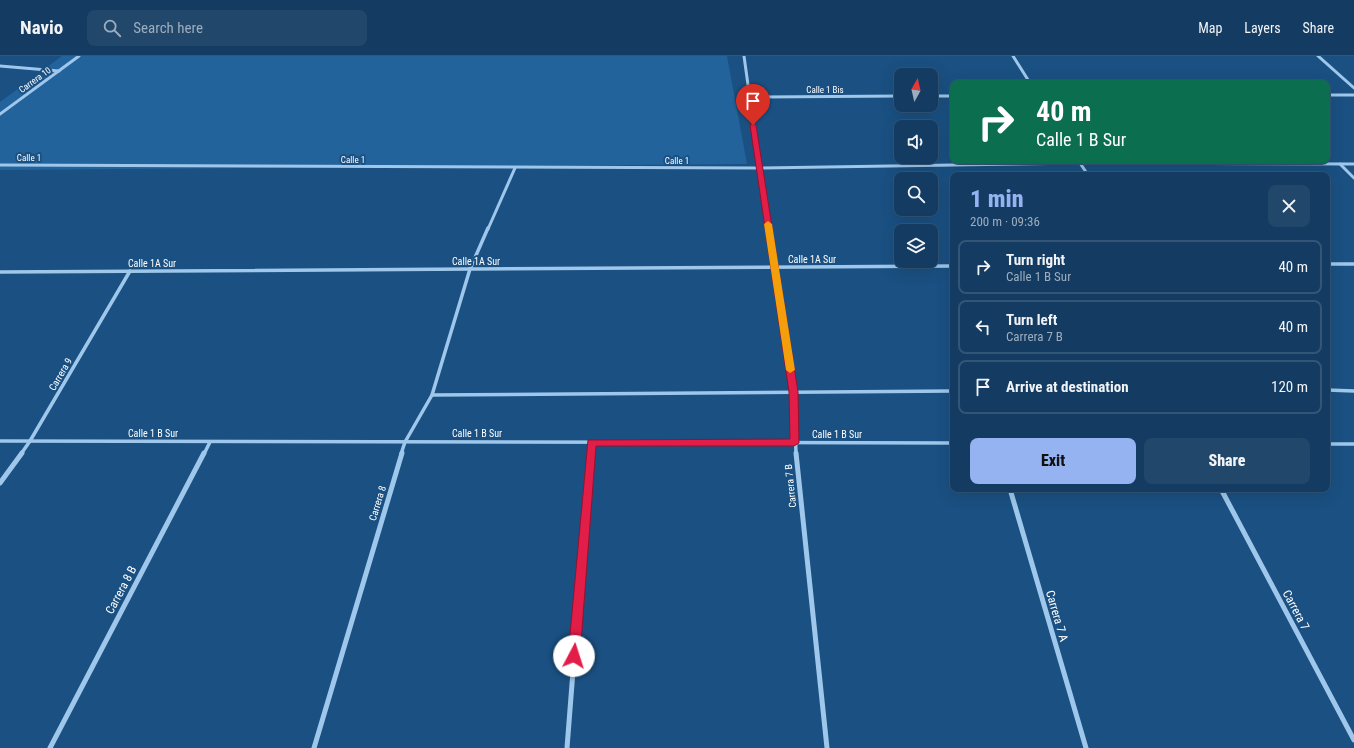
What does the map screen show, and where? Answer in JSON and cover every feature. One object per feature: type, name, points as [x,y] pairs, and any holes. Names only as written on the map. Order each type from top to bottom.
[{"type":"street","name":"Carrera 10","points":[[0,114],[79,56]]},
{"type":"street","name":"Carrera 7 B","points":[[744,56],[759,168],[794,392],[794,443],[828,748]]},
{"type":"street","points":[[1013,56],[1028,80]]},
{"type":"street","points":[[1318,56],[1354,88]]},
{"type":"street","points":[[0,66],[59,71]]},
{"type":"street","points":[[1330,95],[1354,95]]},
{"type":"street","name":"Calle 1 Bis","points":[[749,97],[894,96]]},
{"type":"street","points":[[938,96],[950,96]]},
{"type":"street","name":"Calle 1","points":[[0,165],[759,168],[973,164]]},
{"type":"street","name":"Calle 1","points":[[1330,164],[1354,164]]},
{"type":"street","points":[[1340,164],[1354,178]]},
{"type":"street","name":"Carrera 8","points":[[314,748],[405,442],[432,394],[470,269],[515,168]]},
{"type":"street","points":[[1330,264],[1354,264]]},
{"type":"street","name":"Calle 1A Sur","points":[[0,272],[950,266]]},
{"type":"street","name":"Carrera 9","points":[[0,483],[30,441],[130,271]]},
{"type":"street","points":[[1330,390],[1354,391]]},
{"type":"street","points":[[432,394],[950,391]]},
{"type":"street","name":"Calle 1 B Sur","points":[[0,441],[950,443]]},
{"type":"street","name":"Carrera 8 B","points":[[50,748],[210,442]]},
{"type":"street","points":[[567,748],[591,442]]},
{"type":"street","points":[[1330,444],[1354,444]]},
{"type":"street","name":"Carrera 7 A","points":[[1011,492],[1086,748]]},
{"type":"street","name":"Carrera 7","points":[[1223,492],[1354,740]]},
{"type":"shaded area","points":[[62,56],[727,56],[747,164],[0,170],[0,102]]},
{"type":"slow traffic","points":[[768,224],[790,370]]},
{"type":"route","points":[[574,656],[591,442],[794,443],[794,392],[753,125]]}]
